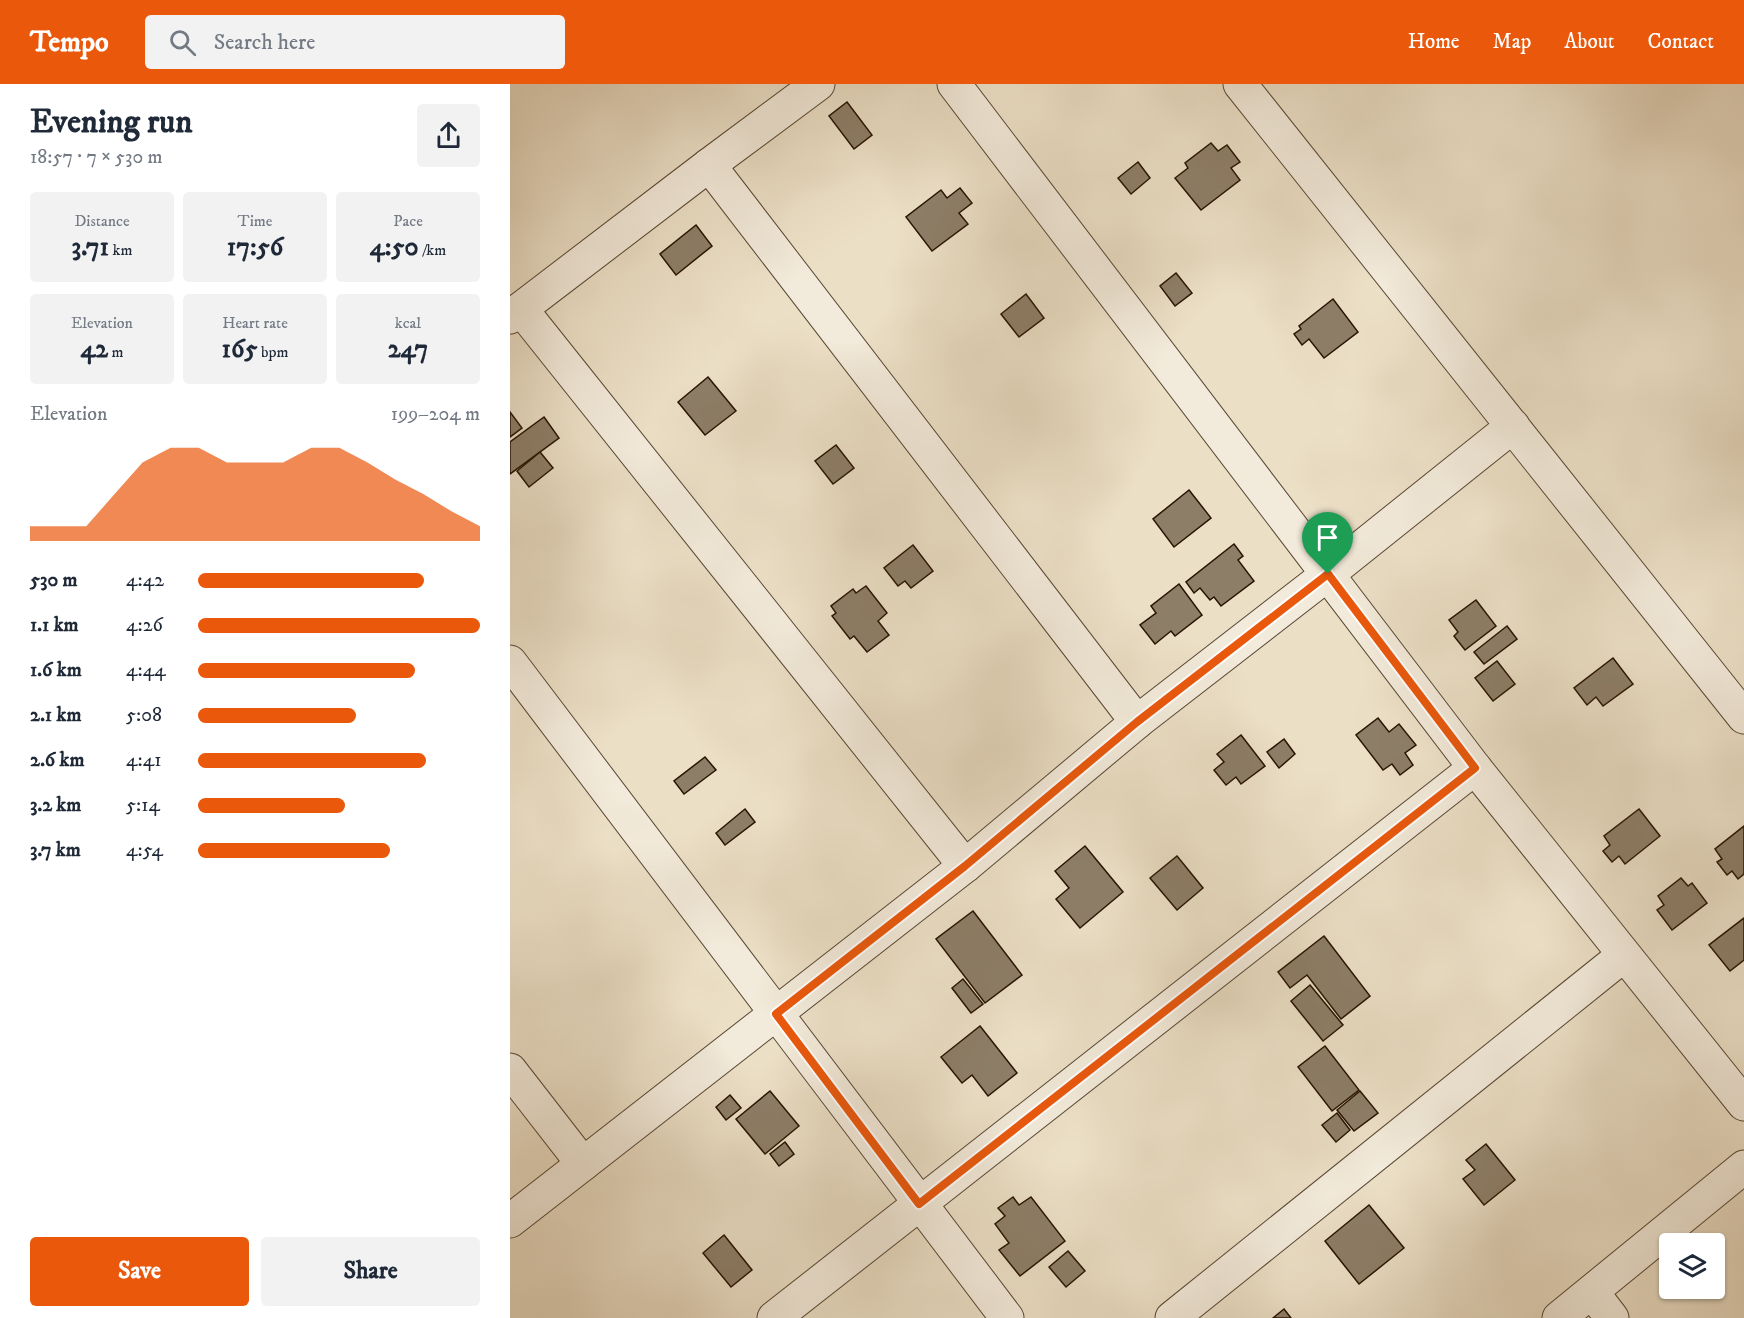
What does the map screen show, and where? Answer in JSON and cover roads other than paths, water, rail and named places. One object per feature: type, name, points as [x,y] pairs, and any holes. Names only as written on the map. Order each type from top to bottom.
[{"type":"street","points":[[818,84],[515,313],[965,866]]},
{"type":"street","points":[[954,84],[1475,768],[1744,1104]]},
{"type":"street","points":[[1240,84],[1744,717]]},
{"type":"street","points":[[709,165],[1137,722]]},
{"type":"street","points":[[510,1221],[965,866],[1137,722],[1328,574],[1513,426]]},
{"type":"street","points":[[510,662],[1007,1318]]},
{"type":"street","points":[[774,1318],[1475,768]]},
{"type":"street","points":[[1172,1318],[1624,955]]},
{"type":"street","points":[[510,1070],[583,1164]]},
{"type":"street","points":[[1559,1318],[1744,1167]]},
{"type":"street","points":[[1592,1292],[1612,1318]]}]
